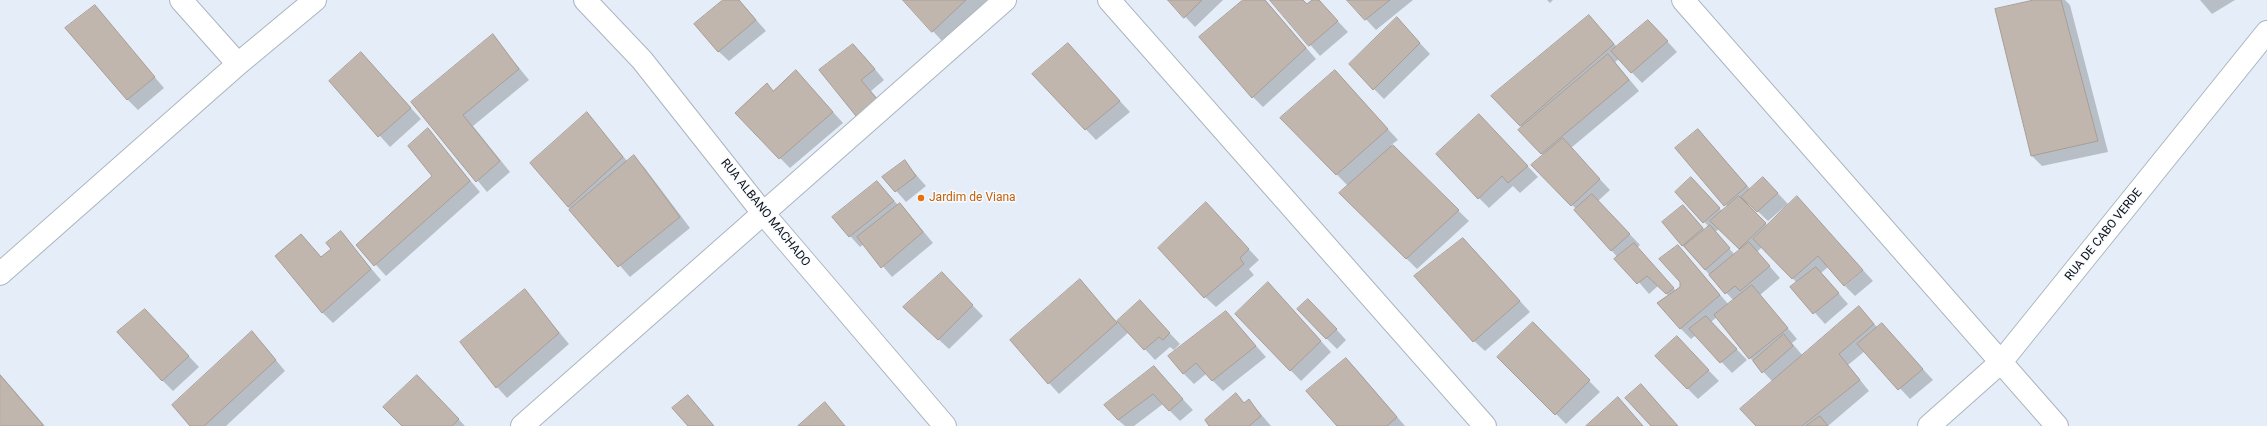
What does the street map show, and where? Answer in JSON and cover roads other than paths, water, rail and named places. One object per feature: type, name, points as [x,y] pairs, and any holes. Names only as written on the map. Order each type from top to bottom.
[{"type":"street","points":[[181,0],[238,64]]},
{"type":"street","points":[[0,274],[238,64],[315,0]]},
{"type":"street","name":"RUA ALBANO MACHADO","points":[[585,0],[642,60],[763,213],[945,426]]},
{"type":"street","points":[[522,426],[1005,0]]},
{"type":"street","points":[[1109,0],[1485,426]]},
{"type":"street","points":[[1682,0],[2057,426]]},
{"type":"street","name":"RUA DE CABO VERDE","points":[[1929,426],[2001,362],[2267,32]]},
{"type":"place","name":"Jardim de Viana","points":[[921,198]]}]
